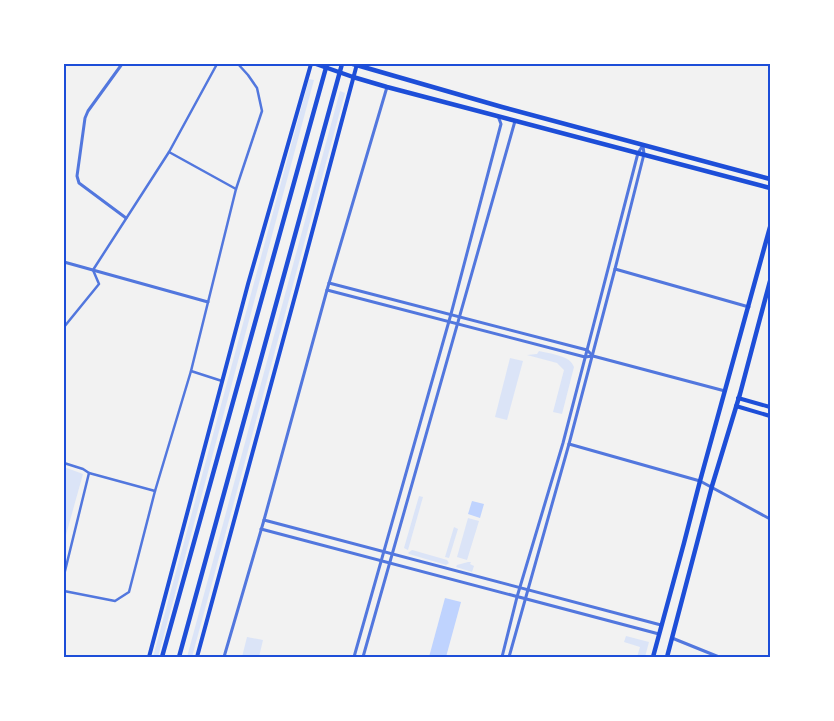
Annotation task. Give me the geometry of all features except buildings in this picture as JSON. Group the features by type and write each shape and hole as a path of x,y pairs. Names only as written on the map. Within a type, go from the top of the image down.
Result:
{"main road":[{"path":"149,657 248,284 311,64"},
{"path":"316,64 387,87 770,188"},
{"path":"180,657 342,64"},
{"path":"197,657 296,294 355,64 502,107 770,179"},
{"path":"162,657 327,66"},
{"path":"653,657 770,227"},
{"path":"667,657 712,486 770,281"},
{"path":"738,398 770,407"},
{"path":"736,406 770,416"}],"street":[{"path":"122,64 84,118 76,176 80,183 126,218"},
{"path":"93,270 169,152 217,64"},
{"path":"64,591 115,601 129,592 155,491 191,371 236,189 262,111 257,88 238,64"},
{"path":"224,657 329,283 387,87"},
{"path":"354,657 451,314 501,124 498,116"},
{"path":"363,657 515,121"},
{"path":"502,657 520,588 563,443 638,153 643,145"},
{"path":"509,657 593,356 644,154 643,145"},
{"path":"169,152 236,189"},
{"path":"64,262 208,302"},
{"path":"64,327 99,284 93,270"},
{"path":"615,270 748,307"},
{"path":"329,283 587,350 593,356"},
{"path":"327,290 585,357 593,356 726,391"},
{"path":"191,371 222,381"},
{"path":"569,444 700,480 770,519"},
{"path":"64,463 90,473 155,491"},
{"path":"64,575 65,565 90,473"},
{"path":"264,520 661,625"},
{"path":"261,529 659,634"},
{"path":"672,638 719,657"}],"shaded area":[{"path":"309,79 314,80 158,657 153,657"},
{"path":"340,91 345,93 192,657 187,657"},
{"path":"539,351 564,357 574,367 562,414 553,412 564,370 557,363 527,355 537,354"},
{"path":"510,358 523,361 507,420 495,417"},
{"path":"64,467 83,474 64,542"},
{"path":"419,496 423,497 408,550 404,548"},
{"path":"468,518 479,521 467,560 457,557"},
{"path":"454,527 458,529 449,558 445,557"},
{"path":"412,550 447,560 449,563 446,565 408,553"},
{"path":"471,562 470,564 474,566 472,572 456,567 457,565"},
{"path":"626,636 649,642 645,657 637,657 640,647 624,642"},
{"path":"247,637 263,640 259,657 242,657"}],"water":[{"path":"472,501 484,504 480,518 468,514"},
{"path":"445,598 461,602 446,657 429,657"}]}
